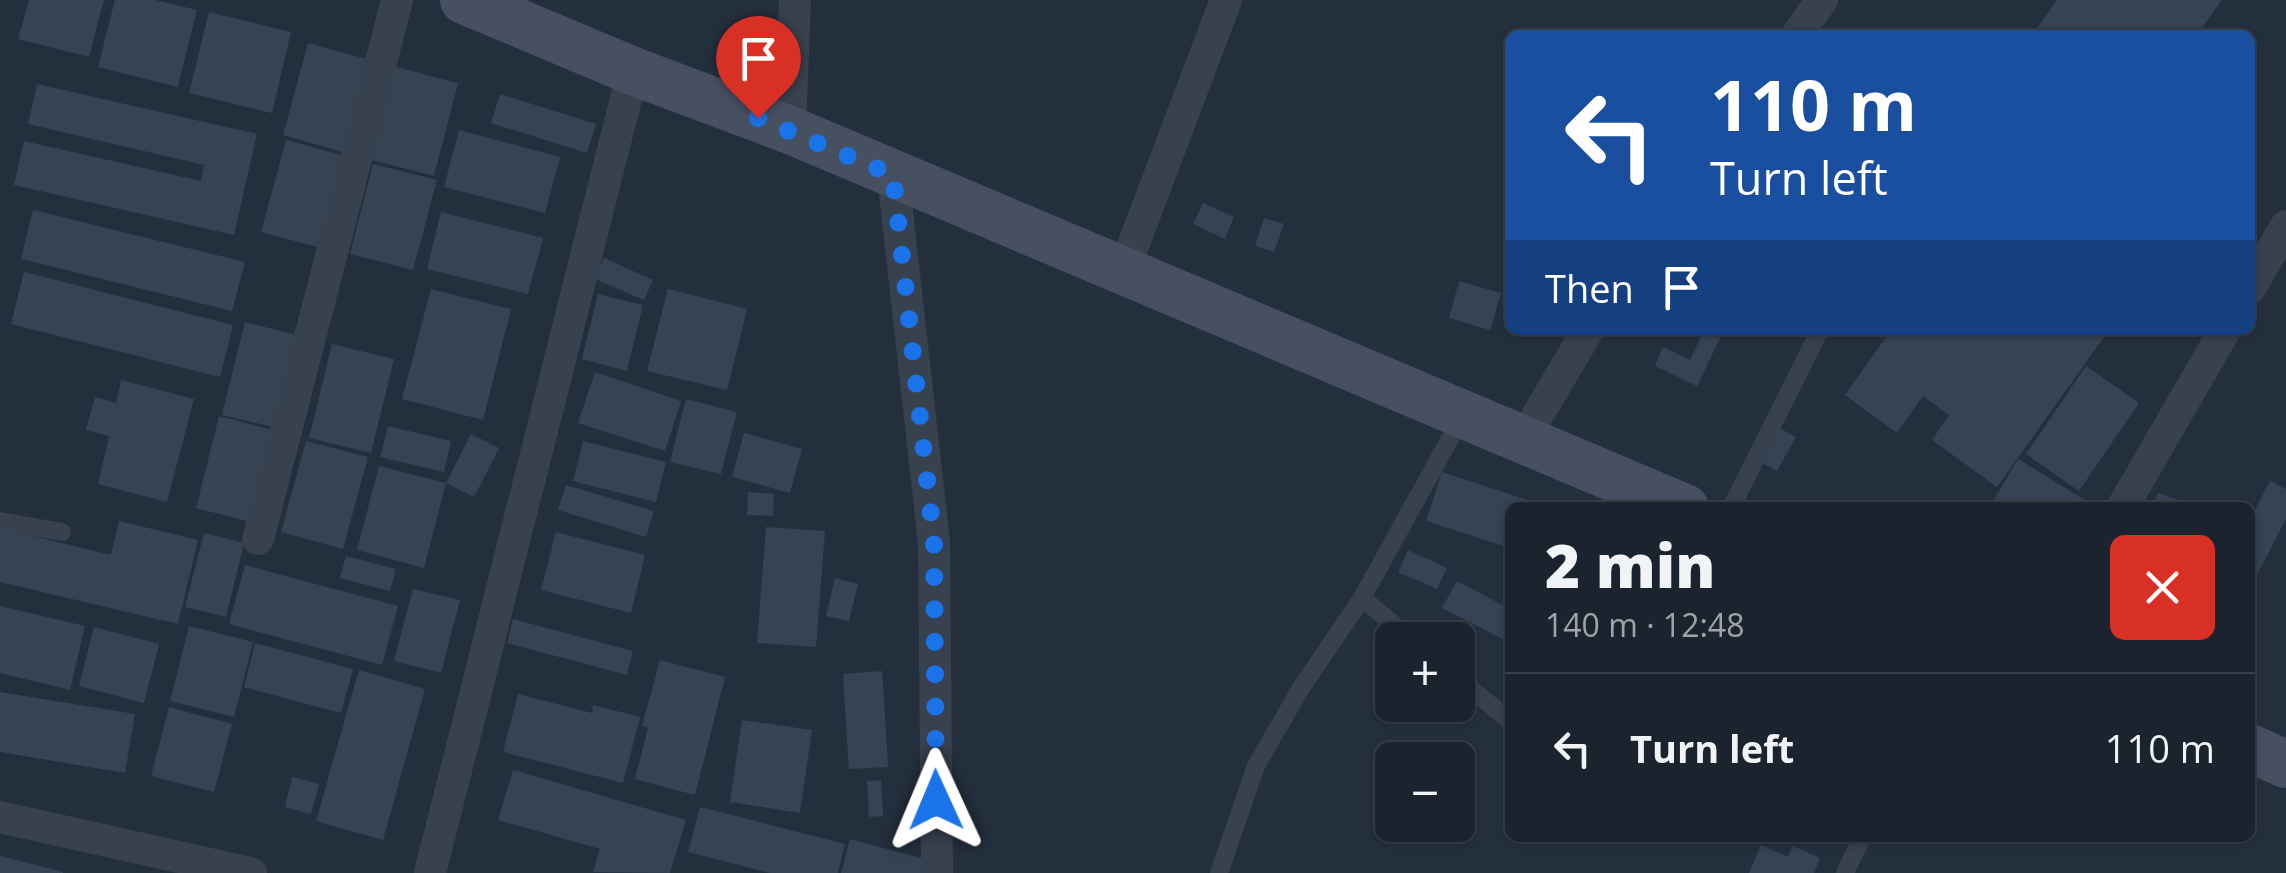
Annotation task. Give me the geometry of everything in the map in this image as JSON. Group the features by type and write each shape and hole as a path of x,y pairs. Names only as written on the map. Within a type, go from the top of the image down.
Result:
{"main road":[{"path":"464,0 633,72 790,130 1671,502"},
{"path":"2255,750 2286,764"}],"street":[{"path":"258,539 397,0"},
{"path":"790,130 795,0"},
{"path":"1123,272 1226,0"},
{"path":"1801,30 1822,0"},
{"path":"430,873 633,72"},
{"path":"893,175 934,542 937,873"},
{"path":"2255,279 2286,226"},
{"path":"1523,440 1585,335"},
{"path":"2125,502 2222,335"},
{"path":"0,816 251,873"}],"lane":[{"path":"1734,502 1818,335"},
{"path":"1220,873 1256,766 1362,598 1463,415"},
{"path":"0,521 62,532"},
{"path":"1362,598 1391,622"},
{"path":"1475,692 1505,717"},
{"path":"1844,873 1860,842"}],"building":[{"path":"29,0 104,0 89,57 18,39"},
{"path":"115,0 155,0 197,10 178,87 98,67"},
{"path":"2057,0 2222,0 2201,30 2036,30"},
{"path":"209,12 291,32 272,113 189,93"},
{"path":"308,43 370,60 346,153 283,135"},
{"path":"396,67 458,83 434,176 372,160"},
{"path":"37,84 257,134 234,235 14,185 24,141 201,181 204,165 28,124"},
{"path":"500,94 596,124 587,153 491,123"},
{"path":"459,130 560,157 545,213 444,187"},
{"path":"286,140 349,157 325,249 261,232"},
{"path":"373,164 437,180 413,270 350,254"},
{"path":"1203,203 1234,217 1225,239 1193,224"},
{"path":"33,210 245,262 232,311 21,259"},
{"path":"441,212 543,238 528,294 427,269"},
{"path":"1264,218 1284,224 1274,252 1255,246"},
{"path":"604,258 653,280 644,300 595,279"},
{"path":"24,272 233,325 220,377 11,324"},
{"path":"1459,281 1501,293 1490,330 1449,318"},
{"path":"431,289 511,309 483,420 402,399"},
{"path":"668,289 747,309 727,390 647,371"},
{"path":"598,294 643,305 627,371 582,359"},
{"path":"245,322 308,338 285,430 222,415"},
{"path":"1702,335 1722,335 1697,386 1655,366 1663,347 1690,360"},
{"path":"1887,335 2105,335 1997,487 1932,440 1949,415 1923,396 1897,433 1845,395"},
{"path":"332,344 394,359 371,453 309,438"},
{"path":"2086,366 2139,403 2079,491 2026,454"},
{"path":"595,372 681,401 665,451 578,423"},
{"path":"121,380 194,399 167,502 98,484 109,436 86,430 95,397 116,403"},
{"path":"686,399 737,412 721,474 670,462"},
{"path":"219,416 281,432 258,524 196,508"},
{"path":"1774,425 1796,437 1777,471 1756,460"},
{"path":"388,426 451,441 444,472 380,457"},
{"path":"744,433 802,449 790,493 732,477"},
{"path":"471,434 499,448 474,497 446,483"},
{"path":"306,441 368,457 343,549 281,532"},
{"path":"583,441 666,462 656,502 573,481"},
{"path":"2018,459 2088,502 1993,502"},
{"path":"379,466 446,483 424,568 357,550"},
{"path":"1442,472 1534,502 1505,502 1505,546 1426,521"},
{"path":"2270,481 2286,489 2286,519 2255,578 2255,510"},
{"path":"566,485 654,511 646,537 558,510"},
{"path":"748,492 774,494 773,516 747,515"},
{"path":"2158,493 2184,502 2155,502"},
{"path":"119,521 198,540 178,624 0,582 0,528 111,555"},
{"path":"766,527 825,531 816,647 757,643"},
{"path":"556,532 645,555 631,613 541,590"},
{"path":"204,533 244,543 226,617 185,607"},
{"path":"1408,550 1447,568 1437,589 1398,572"},
{"path":"346,556 396,569 390,591 340,578"},
{"path":"245,565 398,606 382,665 229,624"},
{"path":"835,578 858,584 849,621 826,616"},
{"path":"1457,581 1505,606 1505,640 1442,608"},
{"path":"413,589 460,600 441,673 394,661"},
{"path":"0,606 85,626 70,690 0,673"},
{"path":"513,619 633,651 627,675 507,643"},
{"path":"189,626 253,642 234,717 170,701"},
{"path":"94,627 159,644 144,703 79,686"},
{"path":"255,643 353,669 341,713 244,687"},
{"path":"660,660 725,677 695,795 635,779 648,728 642,726"},
{"path":"359,670 425,689 383,840 316,821"},
{"path":"882,671 888,767 849,769 843,674"},
{"path":"0,692 135,714 125,773 0,752"},
{"path":"518,694 592,713 593,705 640,717 623,783 503,752"},
{"path":"169,707 232,724 214,792 151,776"},
{"path":"742,720 812,730 800,813 730,802"},
{"path":"513,770 686,820 670,873 593,872 600,849 498,820"},
{"path":"292,777 319,784 311,814 285,807"},
{"path":"881,780 883,816 869,817 867,781"},
{"path":"700,807 845,844 838,873 770,873 688,852"},
{"path":"850,839 928,860 924,873 841,873"},
{"path":"1761,845 1788,857 1793,846 1820,858 1814,873 1749,873"},
{"path":"0,856 63,872 63,873 0,873"}],"route":[{"path":"758,118 893,175 934,542 936,800"}]}
